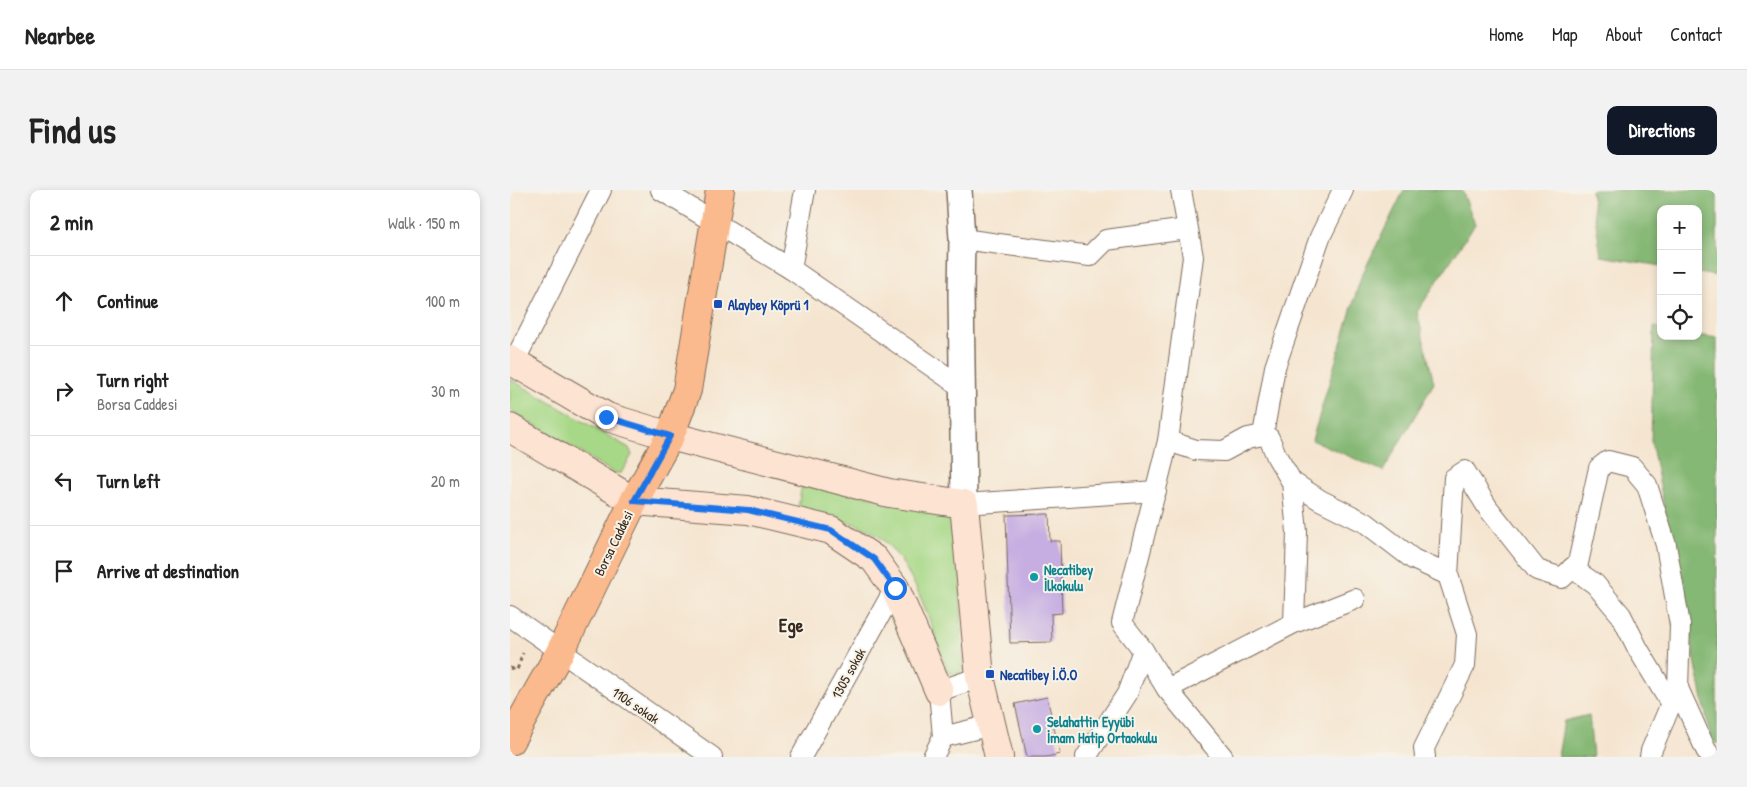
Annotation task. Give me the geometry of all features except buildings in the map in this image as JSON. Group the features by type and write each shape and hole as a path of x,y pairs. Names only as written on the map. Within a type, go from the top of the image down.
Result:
{"main road":[{"name":"Borsa Caddesi","path":"510,741 560,652 634,501 670,436 687,390 720,190"},
{"path":"512,361 606,417 670,436 889,493 964,504 980,677 999,757"},
{"path":"510,428 634,501 748,510 831,530 874,559 895,588 939,691"}],"street":[{"path":"512,361 601,190"},
{"path":"661,190 791,269 963,388"},
{"path":"791,269 805,190"},
{"path":"960,190 964,504 1156,491"},
{"path":"1181,190 1193,257 1168,441 1122,623 1143,650 1167,689 1223,757"},
{"path":"1263,435 1275,367 1320,237 1343,190"},
{"path":"962,239 1090,256 1106,240 1187,229"},
{"path":"1168,441 1196,450 1224,451 1248,438 1263,435 1269,438 1277,457 1292,482 1297,532 1294,623"},
{"path":"1425,757 1424,748 1465,665 1467,634 1448,575 1454,478 1465,471 1488,508 1537,570 1562,578 1578,563 1599,468 1608,461 1632,468 1648,485 1666,544 1680,625 1674,696 1650,757"},
{"path":"1292,482 1320,500 1366,523 1413,559 1448,575"},
{"path":"1572,568 1595,584 1622,615 1638,649 1674,696 1711,757"},
{"name":"1305 sokak","path":"801,757 895,588"},
{"path":"1167,689 1294,623 1355,599"},
{"path":"510,616 560,652"},
{"path":"1088,756 1127,694 1143,650"},
{"name":"1106 sokak","path":"560,652 712,757"},
{"path":"933,757 943,737 939,691 980,677"},
{"path":"943,737 991,725"}],"path":[{"path":"510,668 517,670 523,653"}],"green space":[{"path":"1404,190 1462,190 1475,224 1417,312 1434,383 1383,471 1312,440 1361,277"},
{"path":"1591,190 1717,190 1717,276 1702,274 1702,205 1657,205 1657,265 1601,256"},
{"path":"1654,327 1657,327 1657,340 1702,340 1702,336 1717,338 1717,744 1711,740 1651,441"},
{"path":"510,379 629,448 632,455 621,473 614,473 510,410"},
{"path":"802,484 940,509 953,518 959,531 963,670 960,674 948,673 917,589 906,568 893,550 878,536 860,526 801,512 798,508"},
{"path":"1589,715 1593,757 1558,757 1564,721"}],"place":[{"name":"Alaybey Köprü 1","path":"718,304"},
{"name":"Necatibey İlkokulu","path":"1034,577"},
{"name":"Necatibey İ.Ö.O","path":"990,674"},
{"name":"Selahattin Eyyübi İmam Hatip Ortaokulu","path":"1037,729"}],"district":[{"name":"Ege","path":"791,625"}],"route":[{"path":"606,417 670,436 634,501 748,510 831,530 874,559 895,588"}]}
